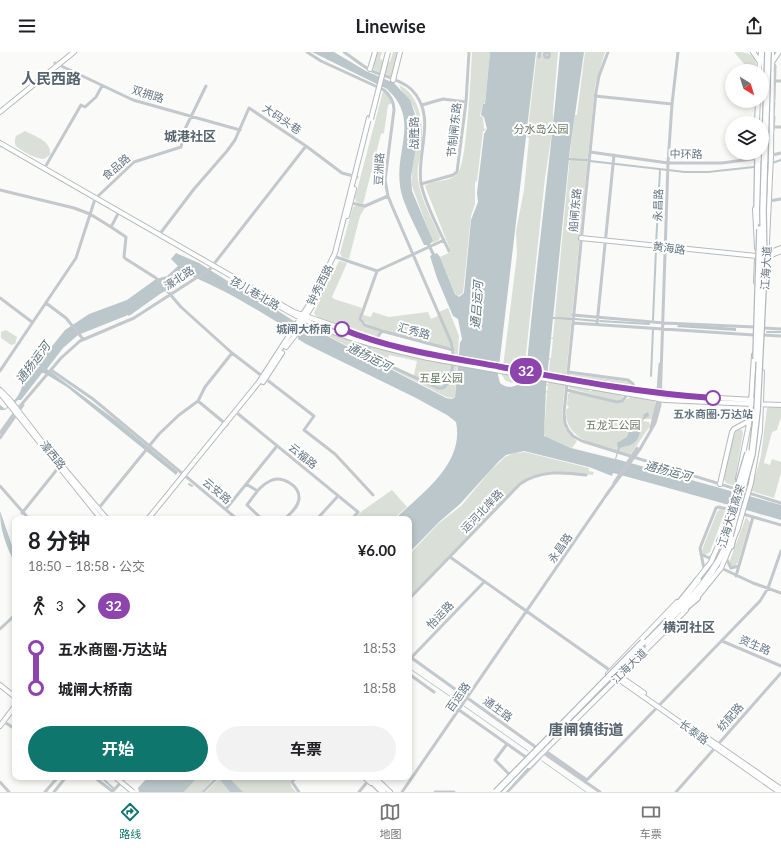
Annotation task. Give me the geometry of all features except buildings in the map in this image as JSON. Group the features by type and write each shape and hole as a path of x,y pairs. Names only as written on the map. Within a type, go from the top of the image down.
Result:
{"highway":[{"path":"763,116 765,52"},
{"path":"732,546 727,535 750,454 758,392 763,291 763,210 768,52"},
{"path":"763,210 767,195 770,68 772,62"},
{"path":"720,541 727,535 750,472 754,411 760,222 758,160"},
{"path":"758,160 757,211 760,222"},
{"name":"江海大道高架","path":"495,792 645,643 708,573 727,535"},
{"name":"江海大道高架","path":"502,792 528,760 703,584 722,555 727,535"},
{"path":"667,617 698,580"},
{"path":"645,643 697,598"},
{"path":"375,781 382,792"},
{"path":"375,781 388,792"}],"main road":[{"path":"0,112 70,52"},
{"path":"0,109 56,64 74,52"},
{"path":"370,69 375,52"},
{"name":"钟秀西路","path":"226,425 264,378 299,325 332,262 356,177 387,52"},
{"path":"393,80 400,52"},
{"path":"753,52 760,63"},
{"path":"760,63 761,52"},
{"name":"江海大道","path":"502,792 697,598 721,568 732,546 751,483 758,449 762,403 762,335 773,118 772,52"},
{"path":"772,62 779,52"},
{"name":"孩儿巷北路","path":"0,143 212,267 310,322 369,343 428,356"},
{"name":"江海大道","path":"727,535 752,402 757,256 755,217 758,160"},
{"name":"钟秀西路","path":"303,317 318,297 336,257 351,203 356,177"},
{"name":"孩儿巷北路","path":"119,213 212,267"},
{"name":"黄海路","path":"581,238 757,256 767,255 781,250"},
{"name":"孩儿巷北路","path":"303,317 428,356"},
{"path":"299,325 310,322"},
{"path":"428,356 659,396"},
{"name":"钟秀西路","path":"151,516 264,378"},
{"path":"591,385 628,394 781,404"},
{"name":"濠西路","path":"0,390 99,516"},
{"name":"濠西路","path":"0,394 9,401"},
{"name":"濠西路","path":"16,410 104,516"},
{"path":"720,484 732,432 737,427 747,424 750,419"},
{"path":"737,427 744,428 747,433"},
{"name":"钟秀西路","path":"153,516 185,475"},
{"name":"江海大道","path":"495,792 510,775 528,760 537,748 698,580 715,554 720,541"},
{"name":"长泰路","path":"611,670 779,792"},
{"path":"0,684 12,694"},
{"path":"0,726 12,707"},
{"path":"2,722 12,710"},
{"name":"长泰路","path":"716,746 781,789"},
{"path":"115,780 129,792"},
{"path":"118,780 132,792"},
{"path":"371,780 382,792"}],"street":[{"name":"豆洲路","path":"307,52 321,61 384,90 392,99 394,110 385,180 388,196 453,350"},
{"name":"战胜路","path":"344,52 370,69 411,89 422,105 425,141 421,165 421,184 449,251"},
{"name":"节制闸东路","path":"421,184 453,175 457,172 466,102 469,52"},
{"path":"539,57 540,52"},
{"name":"船闸东路","path":"608,52 599,76 595,96 566,390 565,423 571,434 577,439 781,503"},
{"name":"永昌路","path":"527,611 655,423 659,396 664,323 668,165 672,104 678,52"},
{"path":"772,62 775,66 773,102"},
{"name":"双拥路","path":"56,64 133,100 191,115 240,130"},
{"path":"775,81 781,81"},
{"path":"44,169 81,105 85,107 96,97 102,86"},
{"name":"食品路","path":"95,199 134,162 181,147 185,130 191,115 206,86"},
{"path":"595,96 672,104"},
{"path":"422,105 443,100 466,102"},
{"name":"大码头巷","path":"159,235 194,189 227,151 240,130 249,108 306,146 342,173 356,177"},
{"path":"771,144 773,118"},
{"path":"773,127 781,127"},
{"name":"濠北路","path":"0,433 16,410 51,370 69,350 83,339 126,322 212,267 306,146"},
{"name":"中环路","path":"590,152 668,165 722,163 744,160"},
{"name":"中环路","path":"771,156 781,152"},
{"path":"597,324 614,155"},
{"path":"0,190 74,208 90,214 126,237 124,257 156,278 189,315 232,353 314,416 304,430 335,454 373,495"},
{"path":"351,203 365,206 388,196"},
{"path":"0,371 76,258 95,199"},
{"path":"769,201 781,199"},
{"path":"111,227 119,213"},
{"path":"336,257 377,271 444,240"},
{"path":"377,271 360,319 365,325 382,331"},
{"path":"0,298 32,322"},
{"path":"46,303 72,324 83,339"},
{"path":"574,315 664,323 755,327"},
{"path":"573,323 754,335"},
{"path":"763,328 781,329"},
{"name":"汇秀路","path":"375,340 382,331 453,350"},
{"path":"762,335 781,336"},
{"path":"369,343 369,352 372,356 439,388 448,383 453,350"},
{"path":"98,509 149,446 178,415 198,401 205,387 232,353"},
{"name":"云安路","path":"51,370 93,399 234,516"},
{"path":"568,372 628,380 633,384 636,391"},
{"path":"566,390 617,402 622,401 628,394"},
{"path":"198,401 226,425"},
{"name":"濠北路","path":"0,438 16,410"},
{"name":"云福路","path":"237,413 358,512 355,516"},
{"path":"226,509 277,446"},
{"path":"22,512 59,467"},
{"name":"运河北岸路","path":"412,596 513,490 526,480 548,474 586,475"},
{"path":"259,516 247,505 256,490 262,488 266,483 278,478 288,481 298,491 299,498 294,509 288,516"},
{"path":"246,484 256,490"},
{"path":"0,486 26,516"},
{"path":"320,516 338,496"},
{"path":"702,573 704,564 700,553 700,548 716,508 719,507 781,525"},
{"path":"736,576 753,517"},
{"path":"586,781 658,704 760,601 768,588 781,551"},
{"path":"700,553 709,558 715,554"},
{"name":"长泰路","path":"450,557 611,670"},
{"path":"726,558 731,568 738,566"},
{"path":"721,568 736,576 781,593"},
{"name":"怡运路","path":"412,656 484,582"},
{"name":"百运路","path":"412,779 527,611"},
{"path":"0,629 12,618"},
{"name":"资生路","path":"722,641 781,666"},
{"name":"通生路","path":"412,659 537,748"},
{"name":"纺配路","path":"676,792 781,673"},
{"path":"412,676 434,692"},
{"path":"459,710 528,760"},
{"path":"2,722 12,727"},
{"path":"507,744 495,760 510,775"},
{"path":"508,792 540,758 543,751 603,792"},
{"path":"45,792 55,780"},
{"path":"54,792 64,780"},
{"path":"98,780 112,792 123,780"},
{"path":"203,792 215,780"},
{"path":"294,780 292,782 293,785 299,792"},
{"path":"359,792 368,780"},
{"name":"百运路","path":"403,792 411,780"},
{"path":"586,781 600,792"},
{"path":"0,782 9,792"},
{"path":"435,792 454,792"}],"green space":[{"path":"376,52 382,52 380,59 390,62 393,52 398,52 391,77 373,69"},
{"path":"472,52 490,52 485,103 483,104 480,116 483,117 484,129 486,128 485,131 483,131 477,181 475,182 475,204 471,216 463,293 458,296 455,293 440,257 451,252 425,186 433,182 446,180 455,176 461,166 468,116"},
{"name":"分水岛公园","path":"537,52 558,52 553,126 545,178 525,363 528,366 526,377 512,383 505,380 502,375 517,255 516,231 524,190 529,138 527,137"},
{"path":"585,52 605,52 595,86 562,414 566,430 577,441 572,448 545,437 547,393 544,391 547,391 548,386 545,385 548,384 550,360 547,358 551,358 553,339 549,338 553,337 571,144 575,115 577,115"},
{"path":"734,52 751,55 754,58 756,64 744,64"},
{"path":"399,85 412,95 421,118 422,144 418,166 418,180 424,202 440,237 439,240 433,243 412,186 412,169 418,135 416,112"},
{"path":"383,91 389,96 392,103 388,105 384,133 381,134 363,204 356,202 355,198"},
{"path":"25,131 46,143 50,150 50,155 44,159 38,158 26,153 16,146 16,136"},
{"path":"366,206 360,216 349,259 342,257 340,253 353,207"},
{"path":"339,261 347,263 332,297 362,308 359,319 361,323 378,331 379,333 375,337 317,317 314,313"},
{"name":"五星公园","path":"448,308 459,336 455,396 453,398 446,397 309,326 378,349 453,365 455,352 453,344 450,348 402,336 376,327 362,319 363,315 371,317 373,312 389,317 428,312 431,319 440,315 439,312","holes":["389,355 417,361 414,375 387,363"]},
{"path":"6,330 17,337 15,344 11,345 1,338 1,332"},
{"path":"571,374 624,381 629,382 631,385 629,387 591,379 590,384 622,390 590,386 589,391 592,391 593,389 623,396 622,399 618,401 569,388 569,375"},
{"name":"五龙汇公园","path":"570,392 618,403 631,397 654,401 656,404 652,419 639,419 640,421 649,422 650,426 630,455 588,442 579,437 572,430 567,421 566,410 569,407 567,405 568,394"},
{"path":"767,408 781,408 781,417 777,430 772,432 763,466 764,463 770,465 772,459 781,462 781,473 774,498 726,483 723,477 734,434 739,429 742,430 743,433 736,473 755,477 761,456"},
{"path":"525,452 589,468 589,471 594,472 593,475 553,472 522,482 412,595 412,552 438,524 461,506 492,469 505,457 514,453"},
{"path":"392,490 407,507 396,516 357,516"},
{"path":"720,509 725,511 710,552 705,555 702,552 703,547 717,512"},
{"path":"746,517 750,522 738,562 734,567 729,563"},
{"path":"195,780 212,780 201,792 184,792"},
{"path":"218,780 292,780 291,785 296,792 206,792"}],"water":[{"name":"通吕运河","path":"312,52 334,52 366,71 394,83 410,100 416,117 417,141 411,177 412,191 433,241 430,244 435,254 437,253 440,257 455,294 459,297 464,293 471,220 478,202 477,193 484,134 487,129 484,117 481,115 483,104 485,104 490,52 536,52 498,375 500,383 507,387 511,387 526,379 529,367 527,362 560,52 584,52 570,149 546,388 544,436 571,448 615,459 618,448 617,443 627,437 630,430 639,424 644,417 643,415 648,412 649,416 645,418 641,424 638,439 632,444 620,448 616,459 781,505 781,520 613,473 612,476 589,467 524,451 506,455 499,461 460,504 439,522 412,550 412,516 398,516 439,477 448,465 454,451 457,437 456,422 447,415 416,398 306,344 298,339 298,335 259,311 219,289 191,276 160,294 129,316 128,315 78,335 63,348 47,369 118,422 178,472 176,475 67,387 44,373 42,373 21,400 18,400 5,410 0,410 0,405 5,409 17,398 25,377 30,369 36,361 41,360 65,330 89,314 127,300 156,279 167,276 178,266 171,259 176,253 199,263 303,327 306,325 446,398 452,399 455,397 460,343 462,339 458,319 453,316 437,278 430,256 432,255 427,245 424,245 403,199 399,172 404,135 404,123 402,112 397,100 387,89"},
{"path":"679,324 736,328 736,331 677,327"},
{"path":"0,511 12,545 12,556 4,538"},
{"path":"145,780 195,780 184,792 139,792 138,788"},
{"path":"220,780 231,780 243,792 230,792"}],"waterway":[{"path":"569,159 583,160"},
{"path":"772,163 781,160"},
{"path":"590,161 685,172 708,172 754,167"},
{"path":"656,245 660,170"},
{"path":"653,320 656,249"},
{"path":"558,318 572,319"},
{"path":"575,319 597,321"},
{"path":"600,321 649,324"},
{"path":"651,376 653,329"},
{"path":"767,332 781,332"},
{"path":"412,670 461,704"},
{"path":"464,706 528,751"},
{"path":"542,761 586,792"},
{"path":"104,780 113,788"}],"bus line":[{"name":"32","path":"342,329 400,348 428,354 636,391 666,395 713,398"}],"place":[{"name":"城闸大桥南","path":"342,329"},
{"name":"五水商圈·万达站","path":"713,398"}],"district":[{"name":"人民西路","path":"51,79"},
{"name":"城港社区","path":"190,136"},
{"name":"横河社区","path":"689,627"},
{"name":"唐闸镇街道","path":"586,730"}],"water label":[{"name":"通扬运河","path":"369,357"},
{"name":"通扬运河","path":"33,363"},
{"name":"通扬运河","path":"668,471"}]}
